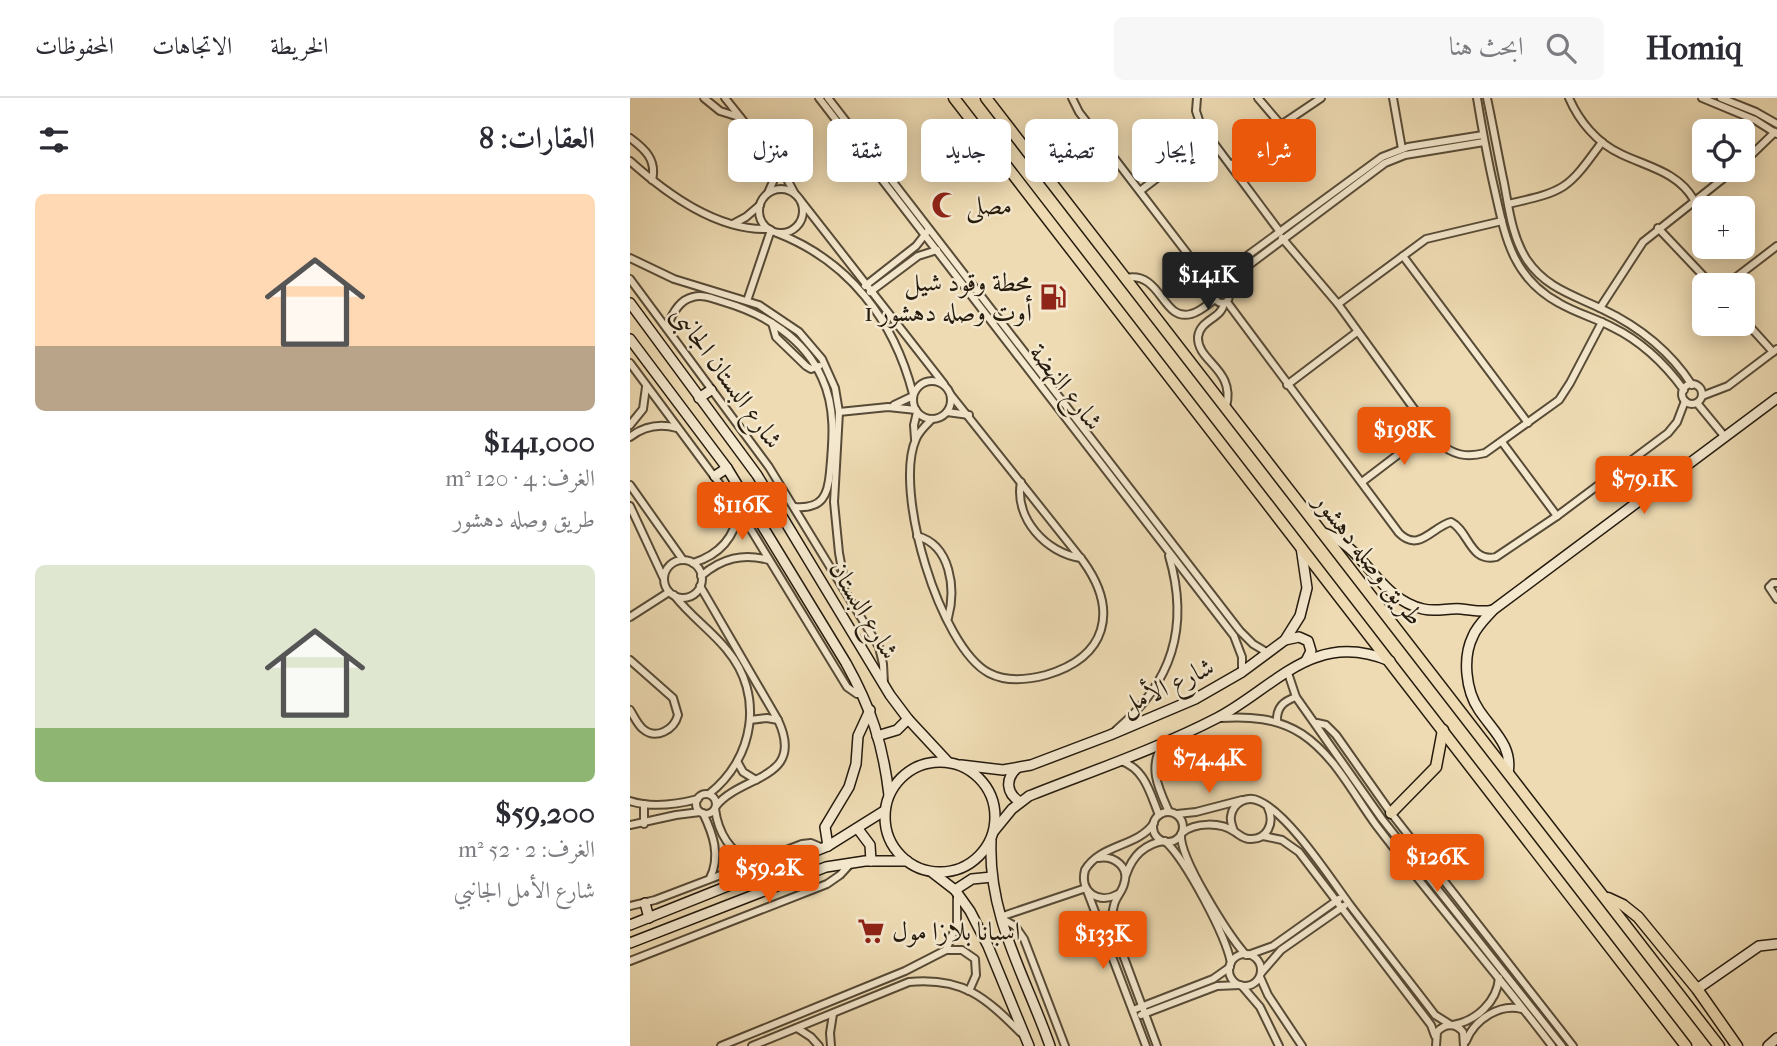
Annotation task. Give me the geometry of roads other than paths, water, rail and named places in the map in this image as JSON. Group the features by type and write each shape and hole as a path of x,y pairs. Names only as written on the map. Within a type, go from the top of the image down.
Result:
{"main road":[{"name":"طريق وصله دهشور","path":"954,98 1686,1046"},
{"name":"طريق وصله دهشور","path":"986,98 1719,1046"},
{"path":"1391,813 1436,767 1443,730"},
{"path":"1603,896 1630,910 1697,989 1737,1046"}],"street":[{"path":"704,98 719,111 739,117"},
{"path":"724,98 739,117"},
{"name":"شارع النهضة","path":"819,98 839,119"},
{"name":"شارع النهضة","path":"828,98 841,119"},
{"path":"1072,98 1079,113 1210,284 1219,303 1226,302"},
{"path":"1197,98 1199,119"},
{"path":"1258,98 1276,119"},
{"path":"1290,119 1321,98"},
{"path":"1394,98 1402,149"},
{"path":"1477,98 1483,138 1511,252 1531,281 1559,303 1623,333 1667,368 1684,390"},
{"path":"1487,98 1508,204 1520,246 1538,273 1563,293 1628,323 1655,343 1674,360 1692,385 1699,388 1702,396"},
{"path":"1569,98 1581,119 1602,142 1619,153 1674,177 1692,196"},
{"path":"1702,98 1755,120 1776,133 1755,152"},
{"path":"1721,98 1777,124"},
{"path":"630,138 652,159 652,180"},
{"path":"1210,284 1385,163 1405,155 1483,138"},
{"path":"1226,407 1226,383 1199,343 1200,330 1205,323 1222,312 1237,274 1281,235 1373,163 1402,149 1483,138"},
{"path":"1508,204 1551,194 1564,187 1576,177 1602,142"},
{"path":"1218,149 1281,235 1338,304 1429,431 1448,450 1460,455 1485,453 1551,407 1565,392 1602,322"},
{"path":"630,161 652,180 693,207 751,229 789,232 799,224 803,213 801,201"},
{"path":"733,224 761,204 773,182"},
{"path":"761,204 760,218 772,231 818,253 863,292 884,321 898,349 916,411 910,486 917,536 947,620 965,653 981,668 995,676 1010,679 1041,676 1081,658 1092,647 1100,632 1103,617 1101,593 1081,558 795,194 790,182"},
{"name":"شارع النهضة","path":"889,182 1144,512 1167,551 1234,636 1242,657 1241,672"},
{"path":"1140,191 1152,182"},
{"path":"1701,196 1719,182"},
{"path":"766,196 780,189 795,194"},
{"path":"1600,308 1634,252 1658,228 1692,203"},
{"path":"1338,304 1431,237 1502,221"},
{"path":"1658,228 1701,273"},
{"path":"745,309 772,231"},
{"path":"870,287 916,246 927,232"},
{"name":"شارع النهضة","path":"927,232 937,250 1044,391 1240,631 1253,644 1268,653"},
{"path":"1742,273 1777,246"},
{"path":"863,292 918,256 937,250"},
{"path":"1403,256 1528,423"},
{"path":"630,258 674,279 747,300 769,310 790,324 813,346 825,364 835,388 839,412 834,502 839,553 847,594"},
{"path":"1126,278 1138,277 1150,282 1175,312 1186,315 1197,311 1223,289 1229,293"},
{"name":"شارع البستان الجانبى","path":"630,279 769,467 795,507 878,648 883,664 884,685"},
{"path":"667,328 676,310 685,300 706,297 745,309 772,323 797,342 817,368 828,394 833,417 829,487 825,496 816,504 795,507"},
{"path":"1226,302 1403,538 1420,540 1451,522 1476,554 1483,558 1496,557 1558,516 1668,433 1677,422 1685,401"},
{"name":"شارع البستان","path":"630,303 768,492 884,685 908,719 948,762"},
{"path":"1197,311 1205,323"},
{"path":"1692,385 1684,390 1682,396 1691,404 1697,403 1702,396 1728,386 1775,351 1755,331"},
{"path":"1287,385 1357,332"},
{"name":"شارع البستان","path":"630,339 727,468 750,503 863,694 877,736 889,795"},
{"path":"630,363 739,510 846,687 857,694 863,694"},
{"path":"817,368 825,364"},
{"path":"888,407 913,395 919,385 929,380 944,384"},
{"path":"630,425 643,409 646,385"},
{"path":"699,398 711,390"},
{"path":"839,412 888,407 916,411 932,419 947,412 951,395"},
{"path":"1508,773 1507,750 1478,709 1467,677 1469,646 1473,635 1493,610 1777,398"},
{"path":"1697,403 1725,437"},
{"path":"947,412 969,415"},
{"path":"915,439 932,419"},
{"path":"630,438 650,426 677,428"},
{"path":"1362,482 1429,431"},
{"path":"1502,442 1558,516"},
{"path":"715,476 727,468"},
{"path":"1021,482 1020,503 1038,534 1058,551 1081,558"},
{"path":"630,485 683,560"},
{"path":"750,503 768,492"},
{"path":"630,506 672,593 692,617 727,650 738,666 748,692 750,720 747,740 738,763 725,780 709,794 701,795 698,799 667,804 630,801"},
{"path":"664,579 668,567 674,562 683,560 693,563 710,556 725,544 735,528 739,510"},
{"path":"1321,532 1339,539 1384,587 1408,604 1430,611 1493,610"},
{"path":"917,536 934,545 946,564 951,587 947,620"},
{"name":"شارع الأمل","path":"961,765 989,770 1017,768 1110,736 1195,699 1241,672 1285,640 1294,629 1305,602 1307,573 1301,546"},
{"path":"1110,736 1148,697 1172,653 1178,604 1167,551"},
{"path":"701,576 728,559 749,556 769,560"},
{"path":"630,825 676,815 710,813 734,789 771,773 784,752 784,735 778,720 700,586 701,576 693,563"},
{"path":"1777,583 1769,587 1777,599"},
{"path":"630,618 672,593 689,596 700,586"},
{"path":"1285,640 1299,637 1308,641 1311,651 1306,661"},
{"name":"شارع الأمل","path":"992,835 1020,802 1029,796 1163,743 1218,718 1306,661 1325,654 1346,652 1369,654 1391,662"},
{"path":"630,660 673,698 678,715 673,727 655,734 643,729 630,710"},
{"path":"1288,673 1296,696 1404,853"},
{"path":"1277,722 1276,715 1282,704 1296,696"},
{"path":"825,847 825,827 849,787 856,764 859,732 870,710"},
{"path":"1218,718 1247,717 1277,722 1302,734 1324,753 1562,1046"},
{"path":"877,736 892,733 908,719"},
{"path":"750,720 778,720"},
{"path":"1315,722 1326,725 1336,735 1391,813 1573,1046"},
{"path":"1163,743 1156,757 1154,772 1173,813 1183,822 1183,852 1226,929 1247,955 1258,961 1268,995 1302,1046"},
{"path":"1119,761 1132,766 1142,776 1159,815"},
{"path":"1027,1042 988,946 964,900 938,876 907,861 890,840 884,811 898,780 912,768 930,762 961,765 982,780 990,792 995,804 992,877 999,917 1050,1046"},
{"path":"738,763 743,772 756,780"},
{"path":"1017,768 1008,784 1011,795 1020,802"},
{"path":"709,794 714,798 728,844 742,857 753,861"},
{"path":"698,799 697,807 712,836 716,853 715,866 709,879"},
{"path":"1146,1046 1086,888 1083,876 1085,870 1088,864 1107,850 1144,834 1159,815 1196,813 1256,799 1296,834 1436,1015 1464,1032 1465,1045"},
{"path":"1234,831 1231,813 1238,803 1244,800"},
{"path":"643,824 644,804"},
{"path":"1157,1046 1113,928 1112,912 1129,867 1142,850 1152,844 1174,841 1189,828 1219,826 1251,839 1263,835 1268,831 1272,819 1267,806"},
{"path":"630,925 825,847 884,811"},
{"path":"1154,823 1156,836 1178,856 1217,923 1227,945 1233,980 1241,985 1260,1007 1279,1046"},
{"path":"858,829 870,845 871,861"},
{"path":"918,867 939,872 960,868 978,857 992,835"},
{"path":"1263,835 1282,840 1299,852 1429,1022 1434,1042"},
{"path":"630,906 645,903 802,844 825,847"},
{"path":"1098,858 1117,861 1125,877"},
{"path":"630,943 826,867 852,862 907,861"},
{"path":"630,961 827,884 852,862"},
{"path":"955,890 972,879 992,877"},
{"path":"1086,888 1089,893 1100,898 1112,897 1121,890"},
{"path":"999,917 1086,888"},
{"path":"946,950 956,931 958,918 955,890"},
{"path":"1136,1017 1144,1010 1213,979 1237,957 1273,946 1343,896"},
{"path":"645,903 649,918"},
{"path":"1133,1010 1144,1010 1217,986 1255,983 1281,950 1349,903"},
{"path":"999,917 1015,926 1024,939 1065,1046"},
{"path":"1465,929 1552,1046"},
{"path":"1697,989 1759,946 1777,944"},
{"path":"721,1046 905,971 946,950 962,950 975,959 976,975 969,991"},
{"path":"1434,1042 1440,1029 1469,1020 1486,1006 1495,996 1499,978"},
{"path":"752,1046 909,982 939,982 969,991 993,1004 1027,1042"},
{"path":"1465,1045 1474,1027 1497,1009 1525,1009"},
{"path":"831,1046 833,1014"},
{"path":"797,1028 819,1046"},
{"path":"1768,1046 1777,1038"}],"place":[{"name":"مصلى","path":"945,205"},
{"name":"محطة وقود شيل أوت وصله دهشور 1","path":"1053,297"},
{"name":"اسبانا بلازا مول","path":"871,931"}]}
